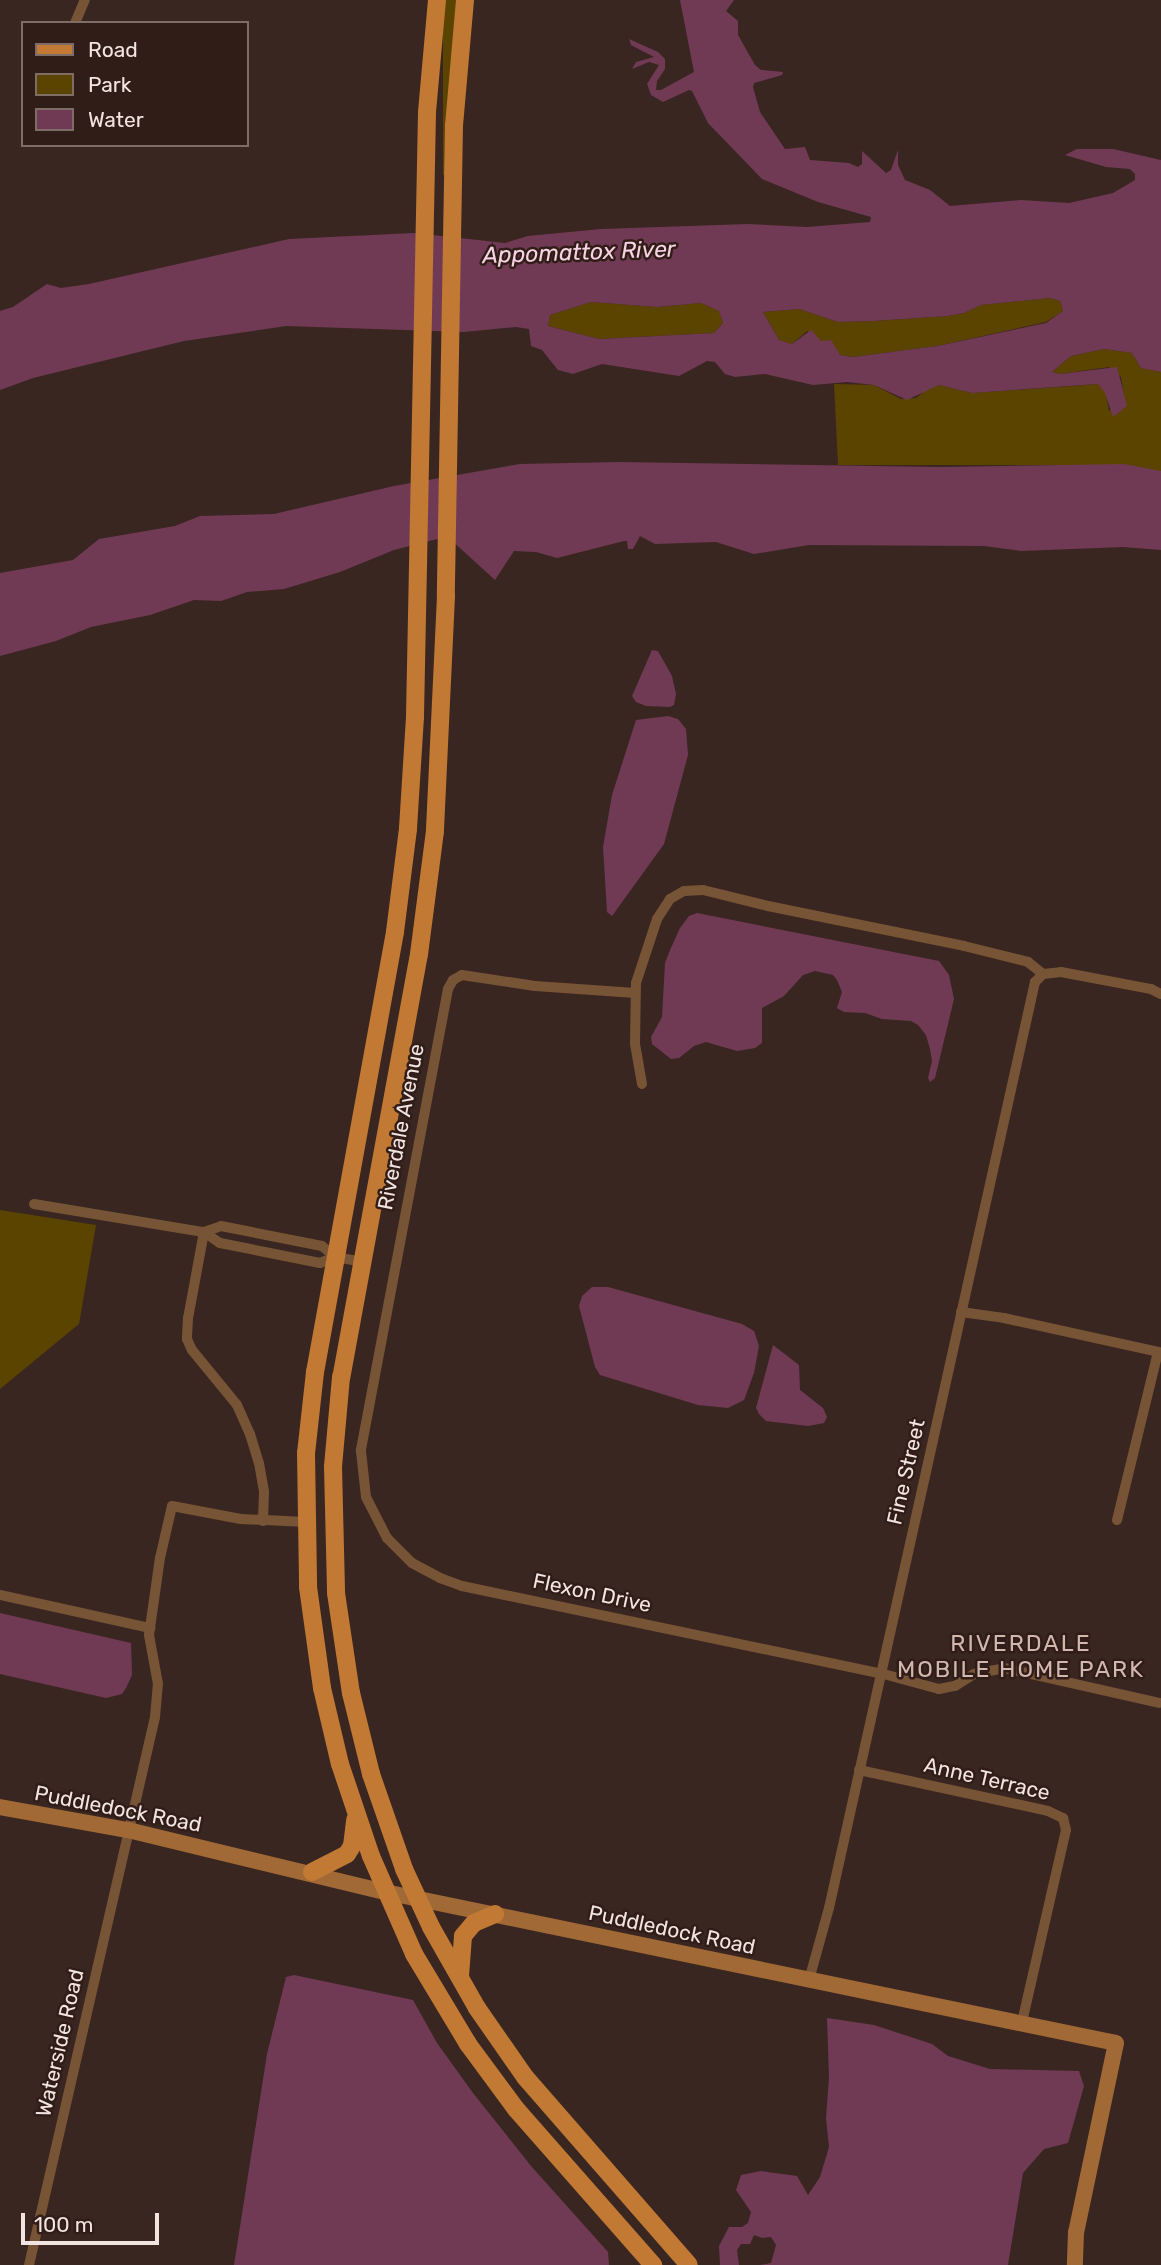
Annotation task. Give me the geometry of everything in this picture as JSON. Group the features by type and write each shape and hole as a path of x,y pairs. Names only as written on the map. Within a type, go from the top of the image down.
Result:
{"main road":[{"path":"437,0 430,62 426,174 414,757 402,884 309,1411 306,1522 308,1587 322,1688 355,1813 385,1892 435,1992 489,2073 560,2161 653,2265"},
{"path":"464,0 457,72 453,167 446,596 440,769 431,870 419,954 362,1262 337,1415 332,1501 336,1593 359,1729 387,1822 417,1898 460,1979 494,2035 544,2102 689,2265"},
{"path":"312,1872 347,1854 355,1835 355,1813"},
{"path":"460,1979 459,1958 463,1936 474,1923 495,1914"}],"street":[{"path":"76,21 85,0"},
{"path":"642,1084 635,1044 635,993 640,965 663,908 675,895 693,889 964,946 1028,962 1043,974 1068,973 1158,990"},
{"name":"Fine Street","path":"809,1980 829,1908 1026,1015 1035,982 1043,974"},
{"name":"Riverdale Avenue","path":"360,1464 374,1373 448,989 453,980 462,975 535,986 635,993"},
{"path":"34,1204 204,1231 221,1226 322,1246 335,1257 362,1262"},
{"path":"204,1231 220,1243 320,1263 335,1257"},
{"path":"204,1231 188,1318 187,1339 192,1350 237,1405 250,1434 264,1492 263,1521 306,1522"},
{"path":"961,1311 1158,1352 1117,1520"},
{"name":"Flexon Drive","path":"360,1464 366,1497 382,1531 412,1563 440,1578 548,1604 880,1673 939,1689 955,1686 988,1669 1018,1669 1159,1703"},
{"name":"Waterside Road","path":"29,2265 155,1717 158,1684 150,1628 160,1559 172,1506 263,1521"},
{"path":"0,1595 150,1628"},
{"name":"Anne Terrace","path":"859,1770 1048,1811 1063,1818 1066,1829 1021,2026"},
{"name":"Puddledock Road","path":"0,1807 128,1830 312,1872 385,1892 1021,2026 1116,2043 1076,2232 1075,2265"}],"green space":[{"path":"443,0 460,0 460,175 443,175"},
{"path":"1050,298 1060,301 1063,311 1046,322 937,346 853,357 840,355 807,331 792,344 779,340 763,312 799,309 838,322 873,321 948,316 964,313 981,305"},
{"path":"591,302 657,307 701,303 719,311 723,323 714,333 599,339 548,326 550,315"},
{"path":"1104,349 1132,353 1141,368 1161,372 1161,471 1064,465 838,465 834,384 874,385 901,399 916,398 927,389 939,385 972,393 1099,384 1106,393 1109,411 1124,396 1121,377 1109,367 1060,374 1052,372 1071,356"},
{"path":"0,1210 96,1225 79,1324 0,1389"}],"water":[{"name":"Appomattox River","path":"680,0 734,0 726,11 738,21 738,35 755,65 761,70 783,72 782,75 754,83 753,87 760,112 785,149 805,147 810,160 849,163 858,167 862,164 862,151 886,173 891,170 898,150 898,165 905,180 930,190 950,206 1021,200 1069,203 1113,193 1135,180 1135,174 1130,169 1106,167 1065,155 1077,149 1113,149 1161,160 1161,372 1141,368 1132,353 1104,349 1071,356 1052,372 1060,374 1117,367 1127,406 1113,417 1105,393 1098,384 972,393 939,385 907,400 874,385 847,382 813,385 765,374 735,377 725,374 715,362 707,361 679,376 602,364 573,374 558,370 542,350 531,346 529,329 516,327 464,332 286,326 184,341 33,378 0,390 0,311 13,307 47,284 61,288 89,284 289,239 414,233 505,243 528,236 601,229 748,224 807,227 870,222 871,217 818,202 762,179 708,123 692,91 663,102 651,95 647,84 659,65 649,62 632,69 636,62 654,57 631,45 629,39 658,52 665,59 665,69 657,81 656,90 661,90 694,72","holes":["1050,298 1060,301 1063,311 1046,323 937,346 853,357 840,355 831,340 821,341 811,330 792,344 779,340 763,312 799,309 838,322 873,321 948,316 964,313 981,305","591,302 657,307 701,303 719,311 723,323 714,333 599,339 548,326 550,315"]},
{"path":"620,462 940,467 1124,464 1161,471 1161,550 1123,547 1021,551 984,546 809,545 754,554 716,542 655,544 640,536 633,549 628,549 627,541 624,541 557,558 536,552 514,551 495,580 450,539 441,538 394,550 340,572 284,589 247,592 221,601 194,600 150,615 91,627 56,641 0,656 0,573 73,560 99,539 175,526 200,516 274,514 394,486 520,464"},
{"path":"652,650 658,651 672,676 676,694 674,705 670,707 646,706 636,702 632,696"},
{"path":"668,716 678,719 686,729 688,755 664,844 612,916 607,912 603,847 612,795 636,720"},
{"path":"697,913 939,961 949,975 954,999 935,1078 930,1082 928,1078 932,1061 930,1049 926,1035 918,1025 911,1021 844,1012 837,1008 842,992 837,980 833,975 815,971 803,975 784,996 762,1008 762,1043 755,1048 737,1051 706,1042 694,1046 679,1058 671,1059 652,1044 651,1037 662,1017 665,963 680,928 689,916"},
{"path":"592,1287 608,1287 742,1324 754,1331 759,1346 754,1373 744,1400 728,1408 698,1405 600,1375 595,1367 579,1306 582,1296"},
{"path":"773,1345 799,1365 800,1390 823,1408 827,1417 824,1423 808,1426 766,1421 759,1414 756,1408"},
{"path":"0,1613 131,1643 132,1675 126,1688 122,1694 106,1698 0,1674"},
{"path":"294,1975 413,2000 437,2043 473,2093 531,2166 608,2252 609,2265 234,2265 267,2054 286,1977"},
{"path":"827,2018 874,2025 932,2044 948,2056 990,2069 1079,2071 1084,2086 1068,2143 1044,2149 1023,2173 1008,2265 760,2265 771,2263 776,2245 771,2237 754,2235 750,2244 741,2244 737,2250 739,2265 720,2265 719,2246 729,2227 742,2227 748,2223 751,2212 736,2190 741,2175 761,2171 797,2176 808,2195 820,2177 829,2147 826,2118 829,2077"}],"district":[{"name":"RIVERDALE MOBILE HOME PARK","path":"1021,1656"}]}
